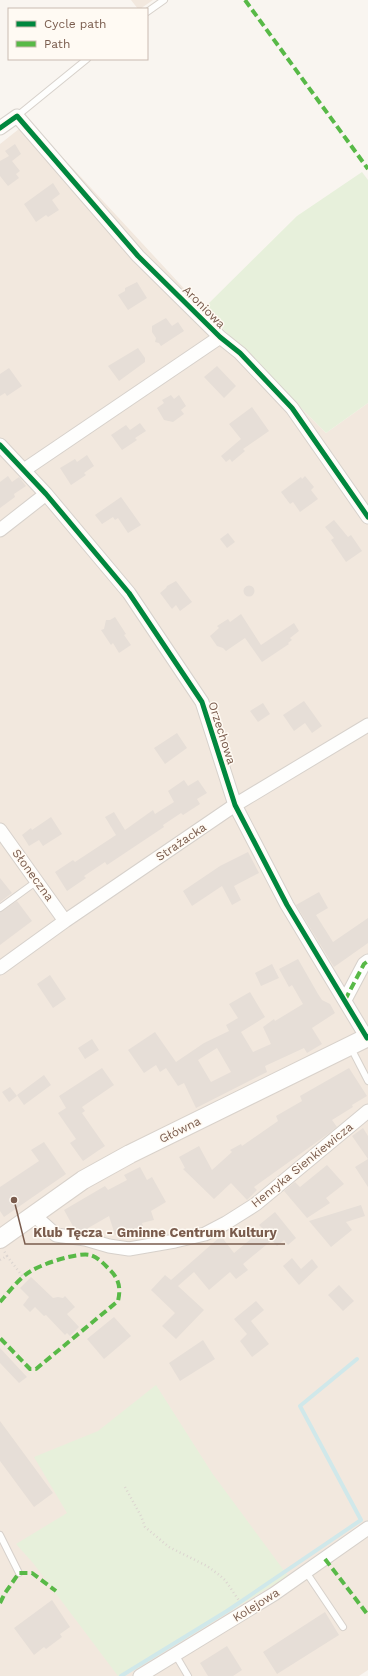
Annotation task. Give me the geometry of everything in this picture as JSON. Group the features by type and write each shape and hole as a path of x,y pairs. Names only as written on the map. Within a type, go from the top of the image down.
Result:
{"street":[{"path":"0,128 17,116"},
{"name":"Aroniowa","path":"17,116 138,256 220,337 240,353 292,408 368,517"},
{"path":"24,470 220,337"},
{"name":"Orzechowa","path":"0,445 46,494 130,594 202,702 235,805 287,905 367,1037"},
{"path":"0,530 46,494"},
{"name":"Strażacka","path":"0,968 65,921 235,805 368,726"},
{"name":"Słoneczna","path":"0,830 65,921"},
{"path":"345,1000 364,964 368,960"},
{"name":"Główna","path":"0,1239 83,1180 130,1154 367,1037"},
{"name":"Henryka Sienkiewicza","path":"34,1214 56,1235 85,1239 108,1246 129,1249 204,1234 226,1223 256,1204 368,1111"},
{"name":"Kolejowa","path":"140,1676 274,1594 368,1528"}],"lane":[{"path":"148,11 164,0"},
{"path":"17,116 86,60"},
{"path":"0,908 37,881"},
{"path":"350,1046 368,1080"},
{"path":"0,1535 19,1573"},
{"path":"306,1572 343,1627"},
{"path":"175,1654 188,1676"}],"path":[{"path":"7,1256 23,1277"},
{"path":"125,1488 141,1516 145,1527 169,1547 207,1566 218,1574 225,1580 237,1597"}],"shaded area":[{"path":"131,0 153,0 141,8 137,8"},
{"path":"29,121 203,309 326,433 368,403 368,1670 359,1676 0,1676 0,144"}],"green space":[{"path":"362,172 368,180 368,403 326,433 203,309 297,216"},
{"path":"156,1385 212,1473 288,1576 124,1676 118,1676 33,1563 16,1544 67,1513 34,1457 98,1431"}],"building":[{"path":"15,144 21,154 12,161 20,171 16,174 19,178 8,186 0,176 0,161 9,156 5,151"},
{"path":"53,183 60,194 52,200 59,210 48,217 46,215 36,222 24,204"},
{"path":"137,282 147,298 128,310 118,295 125,291 125,288"},
{"path":"166,318 172,326 178,322 184,331 161,346 159,343 155,342 156,338 152,332 152,326"},
{"path":"138,348 145,358 145,362 119,381 108,366"},
{"path":"217,366 236,386 224,398 204,377"},
{"path":"9,368 22,386 7,396 5,393 0,396 0,374"},
{"path":"171,395 174,399 179,395 186,406 181,410 184,414 173,422 164,420 157,408 164,403 162,400"},
{"path":"252,407 269,431 243,449 245,451 232,462 230,459 226,462 221,456 241,439 229,424"},
{"path":"140,423 146,431 135,438 137,440 122,450 111,435 126,425 130,430"},
{"path":"87,455 94,466 84,473 86,475 71,485 60,468 75,459 77,462"},
{"path":"8,476 12,482 19,477 26,486 14,494 15,497 0,508 0,482"},
{"path":"305,476 314,487 311,490 318,499 300,512 293,502 290,504 281,492 301,477 302,479"},
{"path":"121,497 141,525 128,533 118,518 115,520 113,517 102,524 95,515"},
{"path":"334,520 348,537 351,535 362,551 346,562 331,540 334,538 325,527"},
{"path":"228,533 235,542 227,548 220,539"},
{"path":"176,581 192,602 180,611 176,605 172,609 160,593 167,586"},
{"path":"247,586 251,586 253,587 253,595 247,596 244,593 244,589"},
{"path":"241,614 261,645 294,623 299,631 290,638 292,640 288,643 289,644 262,662 245,638 226,651 217,646 210,636 219,628 217,626 228,619 230,622"},
{"path":"115,617 131,645 119,653 113,643 111,645 101,630 104,629 106,620 110,620"},
{"path":"304,701 322,726 312,733 305,723 294,731 283,715"},
{"path":"263,703 270,714 258,722 250,711"},
{"path":"177,733 187,748 165,764 154,748"},
{"path":"184,780 188,786 198,780 207,793 197,799 200,804 183,815 181,813 163,825 164,827 107,865 105,862 84,876 86,878 67,891 55,872 73,860 75,862 116,835 105,817 114,812 125,830 153,810 155,814 174,802 168,791"},
{"path":"51,817 62,834 43,846 39,840 29,846 22,835 31,828 32,830"},
{"path":"248,852 259,873 234,886 241,900 232,905 222,886 192,906 183,891 220,866"},
{"path":"0,878 12,893 0,902"},
{"path":"319,892 328,908 316,915 333,942 368,918 368,943 334,967 296,905"},
{"path":"17,901 32,921 0,945 0,912"},
{"path":"298,959 322,1000 330,1004 335,1013 312,1028 322,1044 307,1053 304,1048 265,1066 267,1072 196,1108 184,1083 178,1086 166,1068 160,1072 156,1065 144,1073 128,1050 155,1032 176,1062 204,1043 229,1031 226,1025 238,1018 229,1004 250,992 265,1017 241,1032 253,1052 271,1044 263,1027 274,1019 275,1021 303,1004 292,985 289,987 279,969","holes":["217,1048 231,1072 211,1082 198,1060"]},
{"path":"272,964 279,978 261,986 255,973"},
{"path":"50,975 66,999 53,1008 37,984"},
{"path":"92,1039 99,1050 85,1059 78,1048"},
{"path":"102,1068 114,1085 82,1107 85,1111 82,1113 105,1146 83,1161 70,1143 76,1139 58,1113 66,1108 59,1096"},
{"path":"349,1068 367,1096 332,1120 337,1127 254,1187 257,1190 247,1200 231,1183 214,1199 183,1169 185,1168 179,1157 199,1146 212,1170 232,1152 230,1150 241,1144 242,1146 278,1121 276,1116 302,1101 300,1096"},
{"path":"44,1075 51,1085 24,1105 17,1095"},
{"path":"10,1087 17,1096 9,1102 2,1092"},
{"path":"363,1128 368,1136 368,1159 352,1136"},
{"path":"44,1142 66,1174 4,1217 0,1211 0,1187 39,1161 31,1150"},
{"path":"368,1159 368,1187 355,1167"},
{"path":"327,1165 344,1184 326,1198 330,1203 307,1218 284,1191 295,1182 300,1187"},
{"path":"140,1167 147,1180 152,1177 166,1202 151,1211 154,1220 142,1223 143,1226 115,1235 109,1216 83,1231 75,1230 64,1210 105,1186 108,1190 127,1180 124,1175"},
{"path":"361,1205 365,1216 346,1222 352,1230 331,1247 309,1221"},
{"path":"275,1212 296,1238 288,1245 284,1240 277,1246 272,1240 243,1264 248,1270 236,1279 230,1272 209,1290 194,1272 178,1286 204,1310 176,1339 162,1326 175,1313 151,1290 165,1275 171,1280 221,1236 234,1253 263,1229 259,1225"},
{"path":"292,1258 301,1269 312,1259 318,1267 299,1285 283,1266"},
{"path":"31,1277 53,1298 63,1298 65,1296 75,1307 67,1314 79,1327 70,1336 67,1333 65,1335 46,1315 44,1316 35,1307 30,1312 23,1305 29,1297 20,1288"},
{"path":"339,1285 354,1301 343,1311 328,1295"},
{"path":"256,1301 264,1310 251,1321 269,1344 252,1357 240,1341 247,1334 234,1319"},
{"path":"114,1317 131,1336 104,1359 87,1339"},
{"path":"203,1340 215,1359 180,1381 169,1363"},
{"path":"0,1348 27,1377 19,1383 0,1363"},
{"path":"0,1421 53,1493 34,1507 0,1461"},
{"path":"52,1600 70,1627 60,1634 62,1637 46,1649 44,1647 34,1655 14,1628"},
{"path":"325,1612 339,1635 277,1674 263,1652"},
{"path":"227,1646 242,1670 233,1676 208,1676 200,1663"}],"waterway":[{"path":"121,1676 227,1611 361,1520 300,1406 357,1359"}],"marked path":[{"path":"245,0 368,169"},
{"path":"345,1000 364,964 368,961"},
{"path":"0,1302 18,1281 31,1271 51,1262 77,1255 90,1255 98,1259 113,1273 119,1288 118,1301 36,1369 30,1369 0,1338"},
{"path":"325,1559 368,1615"},
{"path":"0,1603 19,1573 32,1573 56,1591"}],"cycle path":[{"path":"0,128 17,116 138,256 220,337 240,353 292,408 368,517"},
{"path":"0,445 46,494 129,593 202,702 235,805 287,905 367,1038 368,1037"}],"place":[{"name":"Klub Tęcza - Gminne Centrum Kultury","path":"14,1200"}]}
